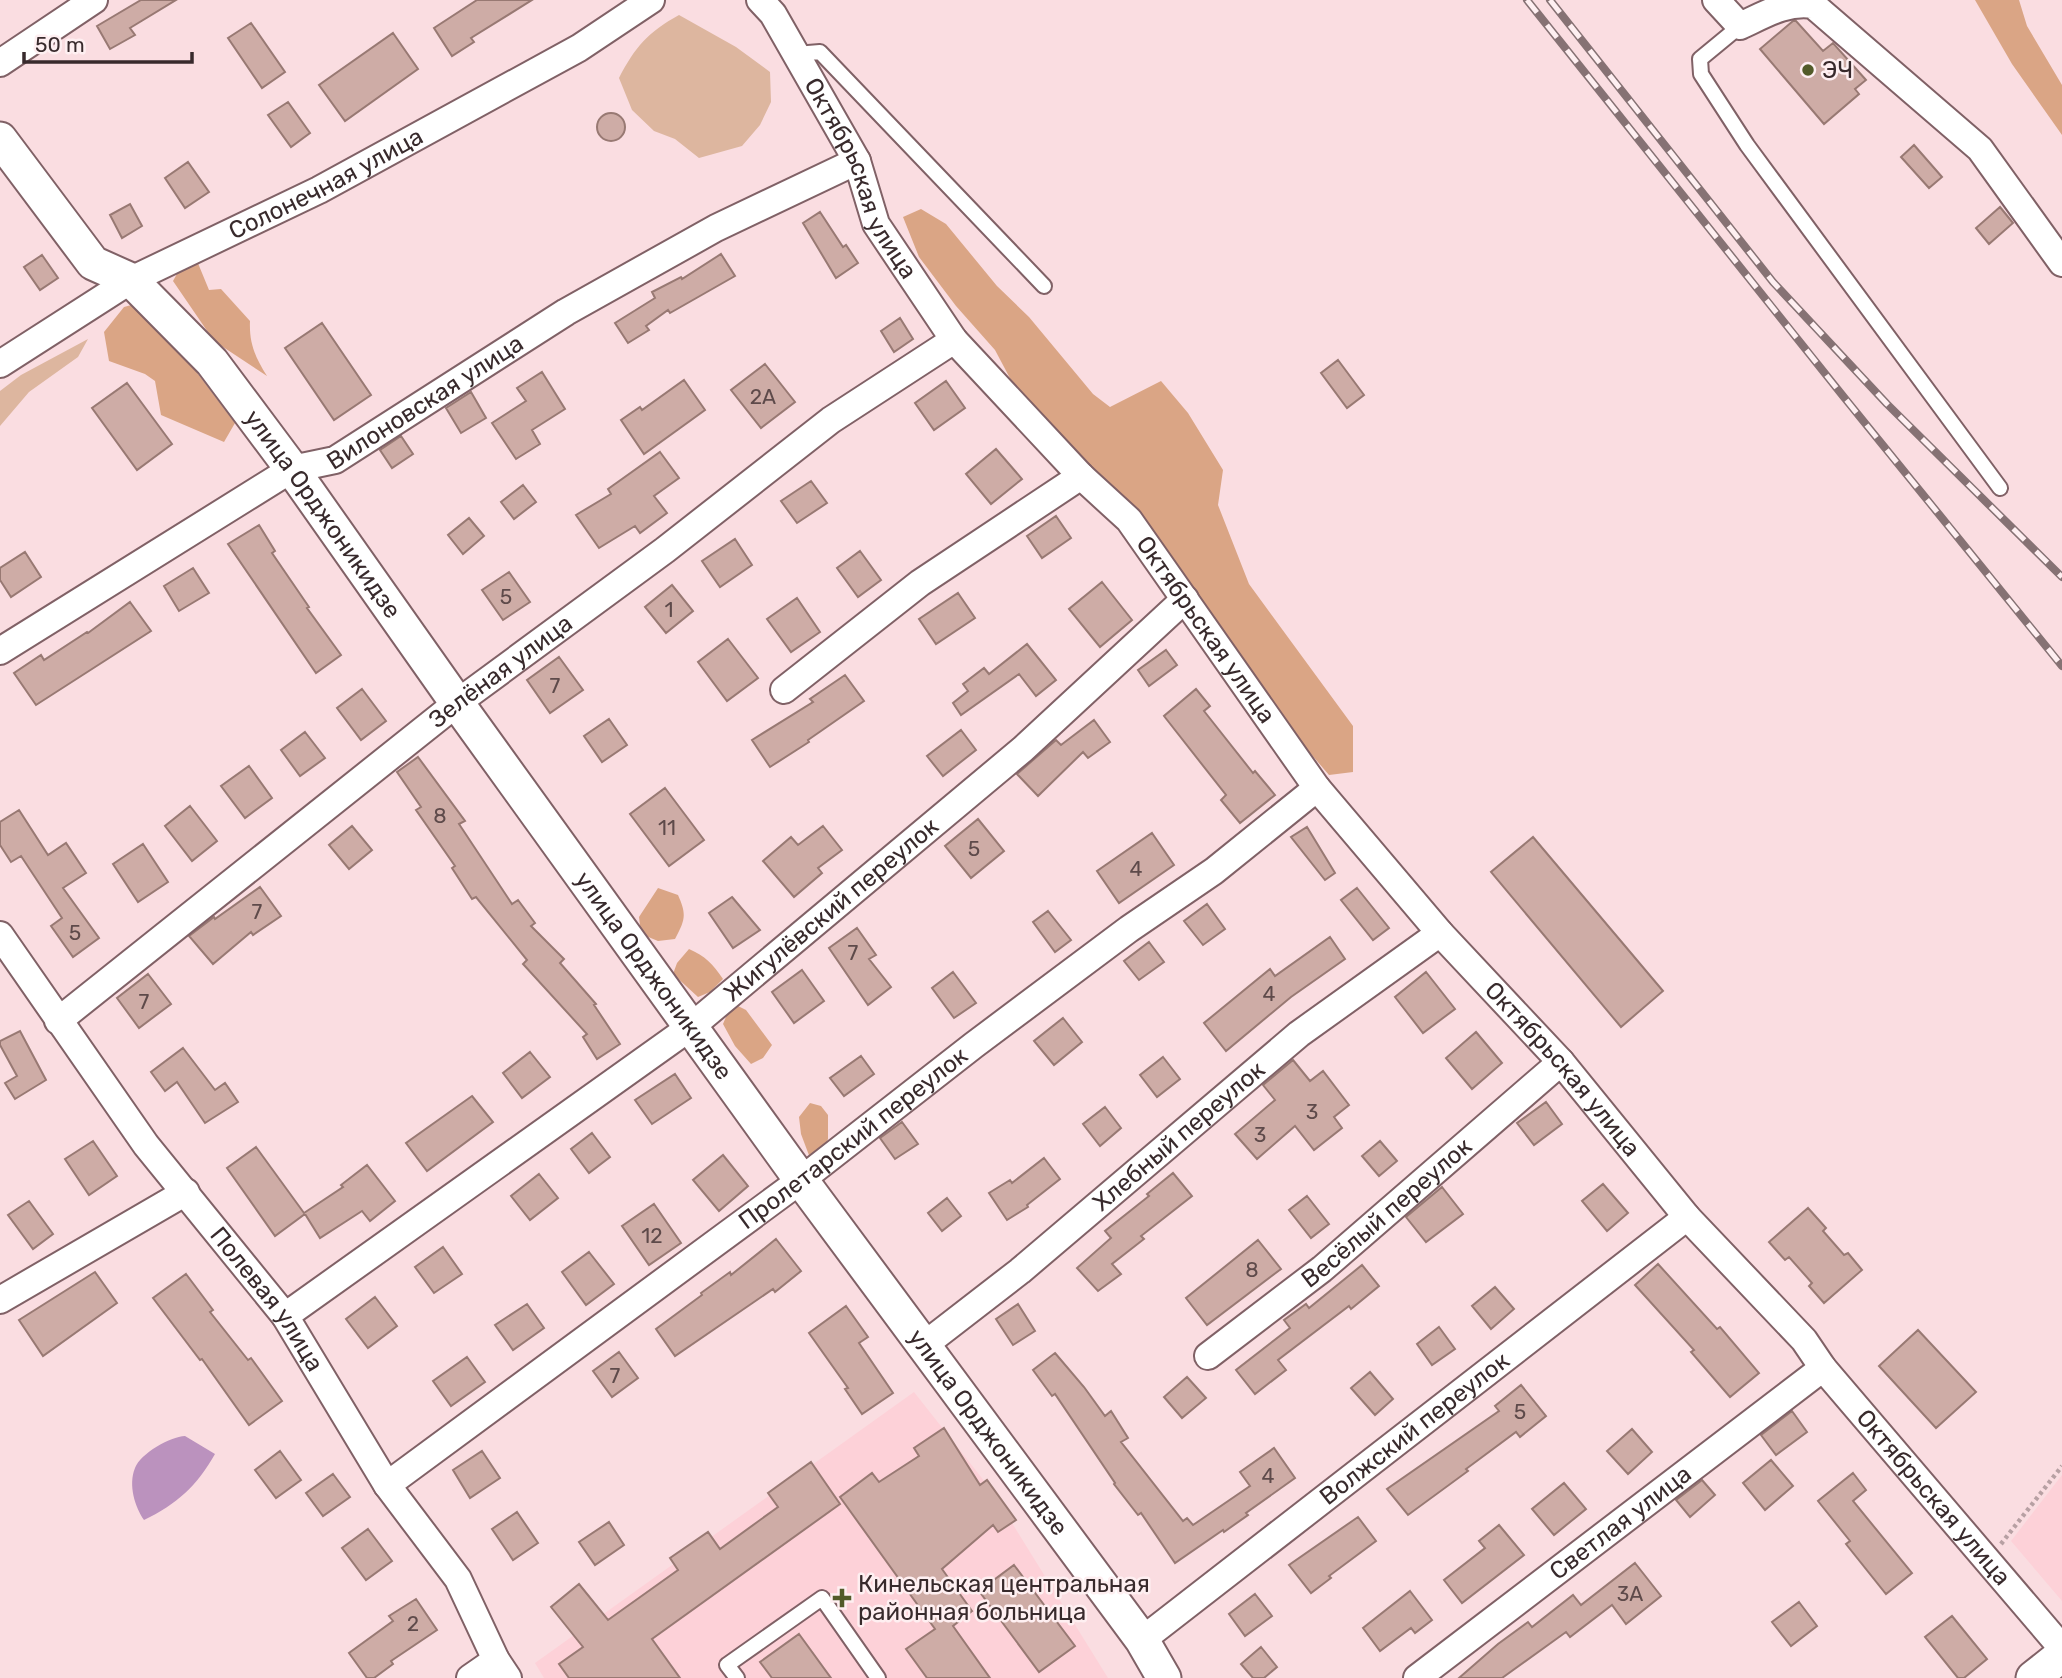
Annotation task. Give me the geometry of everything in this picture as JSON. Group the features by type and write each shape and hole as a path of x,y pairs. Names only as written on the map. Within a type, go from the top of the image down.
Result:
{"street":[{"path":"0,63 94,0"},
{"name":"Солонечная улица","path":"0,364 131,280 319,190 579,48 651,0"},
{"name":"Октябрьская улица","path":"760,0 772,14 857,161 876,224 954,340 1081,476 1129,520 1317,788 1440,933 1561,1062 1687,1217 1804,1340 1823,1368 2062,1648"},
{"path":"1716,0 1740,26 1785,6 1798,3 1813,5 1980,149 2062,263"},
{"path":"0,139 93,263 131,280"},
{"name":"Вилоновская улица","path":"0,651 292,469 335,460 565,312 716,228 857,161"},
{"name":"улица Орджоникидзе","path":"131,280 212,362 292,469 801,1180 1142,1640 1164,1678"},
{"name":"Зелёная улица","path":"58,1021 457,703 666,550 831,420 954,340"},
{"path":"784,690 920,583 1081,476"},
{"name":"Жигулёвский переулок","path":"285,1316 691,1026 1023,748 1185,599"},
{"name":"Пролетарский переулок","path":"387,1485 801,1180 1129,929 1214,871 1317,788"},
{"name":"Хлебный переулок","path":"923,1346 1020,1271 1299,1034 1440,933"},
{"name":"Полевая улица","path":"0,935 146,1144 285,1316 387,1485 458,1579 502,1669"},
{"name":"Весёлый переулок","path":"1208,1356 1322,1269 1561,1062"},
{"path":"0,1300 186,1192"},
{"name":"Волжский переулок","path":"1142,1640 1687,1217"},
{"name":"Светлая улица","path":"1418,1678 1823,1368"},
{"path":"2033,1678 2062,1655"},
{"path":"470,1678 502,1669"}],"lane":[{"path":"1740,26 1700,59 1700,74 1746,145 2000,488"},
{"path":"796,54 820,52 1044,286"},
{"path":"737,1678 727,1665 822,1598 878,1678"}],"path":[{"path":"1987,1561 2062,1466"}],"shaded area":[{"path":"1975,0 2019,0 2027,26 2062,85 2062,135 2012,64"},
{"path":"679,15 736,47 770,72 771,102 760,125 742,146 699,158 675,139 654,131 632,110 619,78 643,41"},
{"path":"921,209 946,224 1093,394 1110,407 1161,381 1188,413 1223,470 1218,505 1249,584 1353,726 1353,772 1329,775 1257,691 1148,526 1012,382 995,350 956,306 919,257 903,217"},
{"path":"195,256 209,290 221,289 250,321 254,350 267,376 214,341 173,281 183,263"},
{"path":"135,304 168,334 235,423 224,442 161,415 155,381 145,374 109,361 104,332 124,307"},
{"path":"88,339 78,357 29,392 0,426 0,391 21,375"},
{"path":"658,888 678,895 681,902 684,917 675,939 658,941 641,934 639,917"},
{"path":"689,949 708,961 723,979 710,992 698,997 673,974 677,963"},
{"path":"738,1006 746,1010 772,1045 763,1058 751,1064 735,1046 723,1024 728,1012"},
{"path":"810,1103 821,1106 828,1115 828,1139 820,1156 810,1158 801,1134 799,1117"},
{"name":"Кинельская центральная районная больница","path":"914,1392 985,1482 998,1532 1016,1520 1012,1523 1108,1678 544,1678 535,1663"},
{"path":"185,1436 215,1454 201,1476 185,1493 144,1520 134,1496 132,1481 135,1468 143,1457 157,1447"},
{"path":"2062,1475 2062,1601 2011,1541"}],"building":[{"path":"141,0 176,0 130,28 135,35 110,49 97,26"},
{"path":"477,0 532,0 471,38 474,42 452,56 434,28"},
{"name":"ЭЧ","path":"1796,21 1823,51 1833,43 1866,80 1855,89 1859,94 1824,124 1760,49"},
{"path":"251,23 285,72 262,88 228,38"},
{"path":"393,33 418,69 345,121 319,85"},
{"path":"288,102 310,133 291,147 268,115"},
{"path":"611,113 621,117 625,127 621,137 611,141 601,137 597,127 601,117"},
{"path":"1914,145 1942,177 1929,188 1901,157"},
{"path":"188,162 209,192 185,208 165,178"},
{"path":"130,204 142,226 122,238 110,215"},
{"path":"2000,207 2013,223 1989,244 1976,228"},
{"path":"820,212 843,247 846,245 858,263 836,278 803,223"},
{"path":"721,254 735,276 670,313 668,310 646,326 649,330 628,343 615,323 655,298 652,292 681,277 682,279"},
{"path":"42,255 58,278 40,290 24,267"},
{"path":"900,318 913,339 894,352 881,331"},
{"path":"322,323 371,395 334,420 285,348"},
{"path":"1338,360 1364,395 1347,408 1321,373"},
{"path":"765,364 795,402 761,428 731,390"},
{"path":"542,372 565,409 532,430 540,444 516,459 492,423 526,401 517,388"},
{"path":"684,380 705,410 644,454 621,420 640,407 642,410"},
{"path":"946,381 965,408 934,430 915,403"},
{"path":"127,383 172,444 137,470 92,408"},
{"path":"471,392 486,418 461,433 446,408"},
{"path":"401,436 413,454 392,468 380,450"},
{"path":"996,449 1022,479 991,504 966,474"},
{"path":"660,452 679,478 654,496 667,513 640,533 635,526 599,548 576,515 611,494 608,489"},
{"path":"811,481 827,503 797,523 781,501"},
{"path":"523,485 536,502 514,519 501,502"},
{"path":"1056,516 1071,538 1042,558 1027,536"},
{"path":"469,518 484,536 463,554 448,535"},
{"path":"259,525 275,551 272,553 341,655 316,673 228,544"},
{"path":"735,539 752,565 720,587 702,561"},
{"path":"860,551 881,580 858,597 837,568"},
{"path":"25,552 41,577 11,597 0,580 0,568"},
{"path":"193,568 209,593 179,611 164,586"},
{"path":"509,572 530,602 503,620 482,590"},
{"path":"1102,582 1132,620 1100,647 1069,609"},
{"path":"672,585 693,611 666,633 645,607"},
{"path":"958,593 975,618 936,644 919,619"},
{"path":"797,598 820,632 791,652 767,619"},
{"path":"130,602 151,631 36,705 14,673 41,655 44,660 88,633"},
{"path":"728,639 758,678 727,701 698,662"},
{"path":"1027,644 1056,680 1036,696 1019,674 961,715 953,703 968,691 963,684 984,668 989,674"},
{"path":"1166,650 1177,665 1149,686 1138,670"},
{"path":"559,657 583,690 550,713 527,680"},
{"path":"845,675 864,701 770,767 752,740 813,702 810,699"},
{"path":"362,689 386,721 361,740 337,708"},
{"path":"1196,689 1210,706 1204,711 1253,773 1255,771 1275,795 1240,823 1221,800 1226,795 1164,716"},
{"path":"609,719 627,745 602,762 584,736"},
{"path":"1094,720 1110,742 1088,758 1083,752 1038,796 1017,774 1056,740 1061,745"},
{"path":"961,730 976,750 943,776 927,756"},
{"path":"305,732 325,758 300,776 281,750"},
{"path":"418,757 465,821 459,824 512,904 518,900 535,923 531,926 564,959 560,963 596,1004 594,1005 620,1044 597,1059 583,1037 587,1034 523,964 527,960 476,897 472,899 452,868 455,866 416,810 421,807 397,772"},
{"path":"249,766 272,798 245,818 221,786"},
{"path":"665,788 704,840 669,866 630,814"},
{"path":"190,806 217,841 192,861 165,826"},
{"path":"19,810 48,855 66,843 86,873 63,888 99,938 73,957 51,926 62,918 21,856 11,862 0,845 0,822"},
{"path":"978,819 1004,851 971,878 945,846"},
{"path":"352,826 372,850 349,869 329,845"},
{"path":"823,826 842,850 818,868 822,873 794,897 763,861 791,837 798,845"},
{"path":"1307,827 1335,873 1325,880 1291,837"},
{"path":"1152,833 1174,865 1119,903 1097,871"},
{"path":"1533,837 1663,991 1621,1027 1491,872"},
{"path":"143,844 168,882 138,902 113,864"},
{"path":"260,887 281,916 253,935 251,932 213,964 189,936"},
{"path":"1357,888 1389,928 1373,940 1341,900"},
{"path":"732,897 760,930 733,948 709,913"},
{"path":"1207,904 1225,929 1203,945 1184,921"},
{"path":"1048,911 1071,940 1055,952 1033,922"},
{"path":"857,928 876,955 869,959 891,987 868,1005 829,948"},
{"path":"1330,937 1345,959 1291,997 1226,1051 1204,1023 1270,969 1275,976"},
{"path":"1149,942 1164,962 1139,980 1124,961"},
{"path":"802,970 824,1001 794,1023 772,992"},
{"path":"953,972 976,1003 954,1018 932,988"},
{"path":"1426,972 1455,1009 1423,1033 1395,997"},
{"path":"148,974 171,1004 139,1028 117,998"},
{"path":"1063,1018 1082,1042 1054,1065 1034,1041"},
{"path":"20,1031 46,1080 15,1099 5,1083 17,1076 0,1041"},
{"path":"1476,1032 1502,1063 1472,1089 1446,1058"},
{"path":"183,1048 215,1090 225,1083 238,1102 205,1123 177,1082 165,1091 151,1072"},
{"path":"530,1052 550,1077 522,1098 503,1073"},
{"path":"861,1056 874,1074 844,1096 830,1078"},
{"path":"1163,1057 1180,1079 1157,1097 1140,1075"},
{"path":"1293,1060 1310,1081 1323,1071 1349,1105 1334,1117 1342,1128 1314,1150 1295,1126 1257,1159 1235,1134 1275,1100 1263,1085"},
{"path":"675,1074 691,1098 652,1124 635,1100"},
{"path":"472,1096 493,1122 427,1171 406,1143"},
{"path":"1546,1102 1562,1124 1534,1145 1517,1123"},
{"path":"1105,1107 1121,1128 1100,1146 1083,1124"},
{"path":"902,1122 918,1144 895,1159 880,1138"},
{"path":"592,1133 610,1157 589,1173 571,1149"},
{"path":"93,1141 117,1176 89,1195 65,1159"},
{"path":"1380,1141 1397,1161 1379,1176 1362,1156"},
{"path":"256,1147 304,1213 343,1187 341,1185 367,1165 395,1201 370,1221 362,1211 320,1238 305,1214 275,1236 227,1168"},
{"path":"723,1155 748,1186 719,1211 693,1180"},
{"path":"1044,1158 1060,1179 1027,1205 1028,1207 1007,1220 989,1193 1010,1180 1012,1183"},
{"path":"1173,1173 1192,1196 1141,1236 1144,1239 1112,1264 1121,1274 1098,1291 1077,1268 1111,1238 1105,1231"},
{"path":"539,1174 558,1198 530,1220 511,1196"},
{"path":"1603,1184 1628,1213 1607,1231 1582,1201"},
{"path":"1442,1187 1463,1214 1426,1242 1406,1217"},
{"path":"1307,1196 1329,1224 1311,1238 1289,1210"},
{"path":"947,1198 961,1216 942,1231 928,1213"},
{"path":"29,1201 53,1234 33,1249 8,1215"},
{"path":"654,1204 681,1243 649,1265 622,1226"},
{"path":"1808,1208 1826,1228 1823,1231 1844,1255 1848,1253 1862,1270 1824,1303 1809,1286 1812,1283 1789,1257 1785,1260 1769,1242"},
{"path":"776,1239 801,1271 775,1292 773,1289 675,1356 656,1329"},
{"path":"1258,1240 1281,1269 1207,1325 1186,1298"},
{"path":"443,1247 462,1274 434,1293 415,1267"},
{"path":"589,1252 614,1284 586,1305 562,1272"},
{"path":"1658,1264 1717,1329 1720,1327 1759,1373 1730,1397 1691,1352 1694,1350 1635,1285"},
{"path":"1362,1265 1379,1286 1278,1360 1286,1370 1255,1394 1236,1370 1290,1328 1284,1320 1306,1304 1309,1308"},
{"path":"95,1272 117,1303 43,1356 19,1320"},
{"path":"186,1274 213,1310 210,1312 248,1360 251,1358 282,1401 249,1425 202,1359 200,1360 153,1298"},
{"path":"1495,1287 1514,1309 1491,1329 1472,1306"},
{"path":"375,1297 397,1326 368,1348 346,1319"},
{"path":"527,1304 544,1328 513,1350 495,1325"},
{"path":"1018,1304 1035,1331 1013,1345 996,1319"},
{"path":"846,1306 868,1337 859,1343 893,1393 862,1414 845,1389 848,1388 809,1333"},
{"path":"1439,1327 1455,1349 1432,1365 1417,1344"},
{"path":"1918,1330 1976,1392 1936,1428 1879,1366"},
{"path":"619,1352 638,1378 612,1397 593,1371"},
{"path":"1055,1353 1105,1416 1111,1411 1128,1438 1121,1442 1183,1521 1187,1518 1193,1525 1250,1486 1240,1472 1274,1448 1295,1478 1224,1532 1223,1530 1175,1563 1141,1513 1138,1515 1114,1484 1055,1394 1052,1396 1033,1370"},
{"path":"467,1357 485,1382 451,1406 433,1381"},
{"path":"1370,1372 1393,1399 1375,1415 1351,1388"},
{"path":"1187,1377 1206,1398 1182,1418 1164,1397"},
{"path":"1521,1385 1546,1416 1520,1437 1516,1432 1408,1515 1387,1489 1499,1411 1495,1406"},
{"path":"1792,1411 1807,1432 1776,1455 1761,1435"},
{"path":"944,1428 980,1485 987,1480 1016,1520 998,1532 993,1525 942,1569 972,1611 953,1626 990,1678 927,1678 906,1649 935,1629 840,1497 872,1473 879,1482 919,1456 914,1448"},
{"path":"1632,1429 1652,1452 1628,1474 1607,1451"},
{"path":"280,1451 301,1480 276,1498 255,1470"},
{"path":"482,1451 500,1478 470,1498 453,1470"},
{"path":"1771,1460 1793,1486 1765,1510 1743,1483"},
{"path":"811,1462 840,1504 652,1639 680,1678 569,1678 559,1664 583,1647 551,1607 579,1584 608,1620 678,1570 670,1558 708,1532 720,1549 778,1507 768,1493"},
{"path":"1853,1473 1866,1490 1853,1501 1912,1573 1886,1594 1846,1544 1850,1541 1818,1501"},
{"path":"333,1474 350,1497 323,1516 306,1493"},
{"path":"1702,1480 1715,1495 1690,1517 1676,1500"},
{"path":"1564,1483 1586,1509 1554,1535 1532,1509"},
{"path":"517,1512 538,1543 513,1560 492,1529"},
{"path":"1358,1517 1376,1541 1311,1593 1289,1565"},
{"path":"609,1522 624,1545 595,1565 579,1542"},
{"path":"1499,1525 1524,1555 1462,1603 1444,1580 1485,1548 1479,1541"},
{"path":"368,1529 392,1561 366,1580 342,1548"},
{"path":"1635,1563 1661,1596 1626,1624 1612,1605 1570,1637 1566,1632 1502,1678 1459,1678 1528,1622 1532,1627 1573,1595 1581,1605"},
{"path":"1014,1565 1075,1646 1039,1672 979,1591"},
{"path":"1410,1591 1432,1620 1415,1633 1411,1628 1380,1651 1363,1628"},
{"path":"1255,1594 1272,1616 1245,1636 1229,1614"},
{"path":"416,1599 437,1630 391,1661 393,1664 374,1678 367,1678 349,1653 393,1621 389,1616"},
{"path":"1799,1602 1817,1626 1791,1646 1772,1622"},
{"path":"1952,1616 1987,1659 1964,1678 1958,1678 1925,1637"},
{"path":"799,1634 831,1678 772,1678 760,1662"},
{"path":"1261,1647 1277,1667 1264,1678 1253,1678 1241,1664"}],"railway":[{"path":"1527,0 2062,666"},
{"path":"1550,0 1773,282 1887,404 2062,577"}],"place":[{"name":"ЭЧ","path":"1808,70"},
{"name":"Кинельская центральная районная больница","path":"842,1598"}]}
